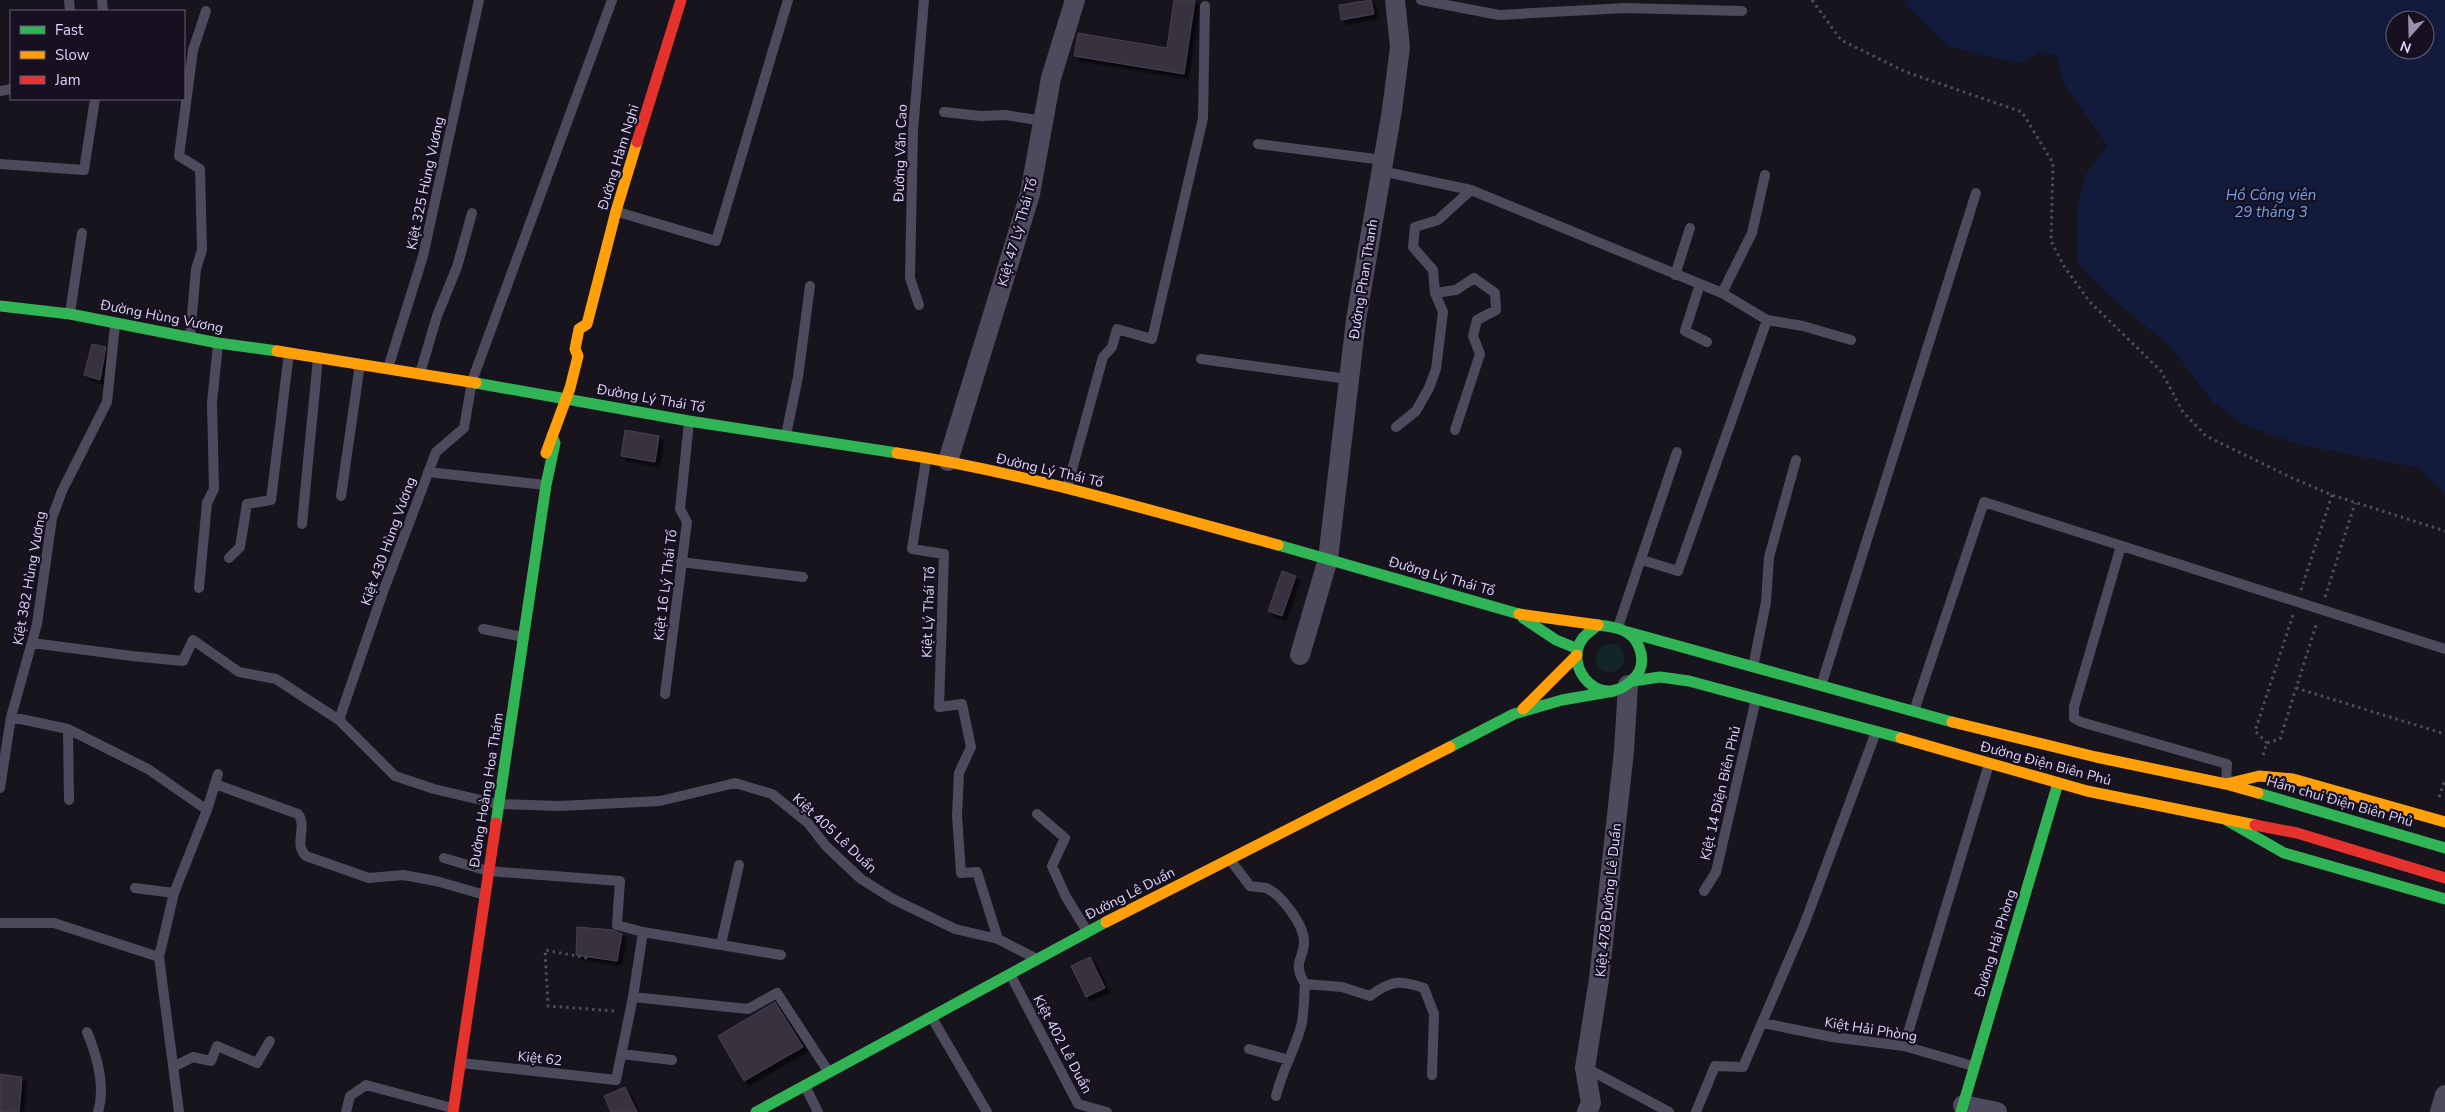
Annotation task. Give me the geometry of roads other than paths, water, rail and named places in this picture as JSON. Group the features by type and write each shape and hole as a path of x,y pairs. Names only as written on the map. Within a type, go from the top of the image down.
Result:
{"main road":[{"name":"Đường Hàm Nghi","path":"567,398 578,356 575,349 579,329 587,324 616,211 681,0"},
{"name":"Đường Hùng Vương","path":"0,306 70,314 218,343 318,356 567,398"},
{"name":"Đường Hàm Nghi","path":"578,356 586,353 592,332 587,324"},
{"name":"Đường Lý Thái Tổ","path":"567,398 689,421 948,461 1067,489 1328,559 1517,614 1598,625"},
{"name":"Đường Hoàng Hoa Thám","path":"454,1110 548,472 545,464 548,442 567,398"},
{"name":"Đường Lý Thái Tổ","path":"1517,614 1578,652"},
{"path":"1598,625 1623,630 1641,650 1642,661 1639,672 1625,686 1594,688 1581,674 1578,652 1583,640 1598,625"},
{"name":"Đường Điện Biên Phủ","path":"1623,630 1913,713 2096,757 2226,784 2258,775 2279,777 2445,822"},
{"name":"Đường Lê Duẩn","path":"1522,710 1578,652"},
{"name":"Đường Điện Biên Phủ","path":"1625,686 1660,677 1689,681 1876,731 2058,783 2227,820 2284,854 2445,899"},
{"name":"Đường Lê Duẩn","path":"756,1112 1087,932 1522,710 1625,686"},
{"name":"Đường Hải Phòng","path":"1962,1108 2058,783"},
{"name":"Hầm chui Điện Biên Phủ","path":"2226,784 2445,848"},
{"path":"2227,820 2297,833 2445,878"}],"street":[{"name":"Kiệt 47 Lý Thái Tổ","path":"948,461 1030,194 1052,78 1075,0"},
{"name":"Đường Phan Thanh","path":"1300,655 1328,559 1356,320 1400,47 1394,0"},
{"name":"Kiệt 478 Đường Lê Duẩn","path":"1587,1112 1591,1103 1585,1068 1600,969 1624,751 1625,686"},
{"path":"2440,1112 2445,1095"},
{"path":"1962,1108 1997,1112"}],"lane":[{"name":"Kiệt 325 Hùng Vương","path":"388,369 423,256 479,0"},
{"name":"Kiệt 430 Hùng Vương","path":"339,720 383,592 436,452 464,428 472,381 612,0"},
{"path":"616,211 716,241 788,0"},
{"name":"Đường Văn Cao","path":"919,305 910,278 913,131 924,0"},
{"path":"1421,0 1499,15 1570,10 1691,9 1742,11"},
{"path":"1067,489 1103,357 1112,347 1117,329 1152,339 1203,118 1205,6"},
{"path":"185,92 189,49 206,11"},
{"path":"0,164 84,170 95,100"},
{"path":"184,100 179,156 200,169 202,250 196,269 190,338"},
{"path":"944,112 981,116 1005,115 1044,122"},
{"path":"1258,144 1382,166 1471,190 1722,293 1767,320 1803,326 1851,340"},
{"path":"1722,293 1752,233 1765,175"},
{"path":"1396,427 1416,410 1436,369 1443,312 1435,293 1433,270 1413,246 1415,227 1438,220 1471,190"},
{"path":"1820,687 1976,193"},
{"path":"419,374 437,316 457,267 472,213"},
{"path":"1676,274 1690,228"},
{"path":"70,314 82,233"},
{"path":"1435,293 1456,290 1474,278 1495,293 1496,310 1477,320 1472,336 1480,354 1455,430"},
{"path":"1700,284 1685,331 1707,342"},
{"path":"786,436 798,378 810,286"},
{"path":"1642,560 1678,571 1767,320"},
{"name":"Kiệt 382 Hùng Vương","path":"0,788 11,717 37,624 52,518 62,491 107,402 116,322"},
{"path":"199,588 207,503 214,489 212,403 218,343"},
{"path":"229,558 240,547 247,504 272,500 289,352"},
{"path":"302,524 318,356"},
{"path":"1202,359 1348,379"},
{"path":"341,496 360,364"},
{"name":"Kiệt 16 Lý Thái Tổ","path":"665,694 686,522 680,509 689,421"},
{"path":"1623,630 1642,560 1677,452"},
{"name":"Kiệt Lý Thái Tổ","path":"926,457 912,549 944,554 939,707 962,704 972,747 959,773 956,816 961,873 977,872 998,939"},
{"path":"1752,668 1766,602 1769,557 1796,460"},
{"path":"428,472 546,485"},
{"path":"1913,713 1984,502 2445,649"},
{"path":"2121,546 2074,707 2074,718 2081,722 2227,764 2226,784"},
{"path":"681,562 803,577"},
{"path":"483,629 524,637"},
{"path":"32,643 132,656 183,660 193,640 239,672 276,679 339,720 395,776 434,789 498,804"},
{"name":"Kiệt 14 Điện Biên Phủ","path":"1704,891 1716,872 1756,698"},
{"path":"11,717 68,729 148,769 208,810"},
{"path":"68,729 69,800"},
{"path":"1696,1112 1715,1066 1743,1068 1804,925 1876,731"},
{"path":"1904,1046 1990,764"},
{"path":"179,1112 159,957 174,893 208,810 217,779 298,814 302,826 299,843 306,856 369,878 403,875 436,881 486,895"},
{"name":"Kiệt 405 Lê Duẩn","path":"498,804 559,806 660,801 734,783 772,794 807,822 826,846 861,879 893,899 955,928 998,939 1037,959"},
{"path":"1037,814 1065,838 1052,866 1066,897 1087,932"},
{"path":"444,858 488,871 620,881 617,925 642,932 781,955"},
{"path":"1230,860 1250,886 1266,888 1272,892 1297,920 1304,938 1304,950 1299,957 1299,969 1305,984 1302,1022 1289,1060 1281,1075 1276,1096"},
{"path":"721,944 739,865"},
{"path":"135,888 174,893"},
{"path":"0,923 54,923 159,957"},
{"path":"642,932 633,997 622,1054 672,1060"},
{"name":"Kiệt 402 Lê Duẩn","path":"1010,973 1078,1104 1106,1112"},
{"path":"1305,984 1342,987 1370,996 1385,985 1403,981 1424,988 1434,1014 1432,1075"},
{"path":"633,997 748,1009 777,993 829,1073"},
{"path":"932,1017 987,1112"},
{"name":"Kiệt Hải Phòng","path":"1763,1022 1832,1037 1904,1046 1973,1066"},
{"path":"87,1032 96,1054 102,1100 98,1112"},
{"path":"173,1066 193,1057 212,1061 217,1046 257,1063 270,1041"},
{"path":"1249,1049 1289,1060"},
{"name":"Kiệt 62","path":"460,1063 616,1080 622,1054"},
{"path":"1585,1068 1669,1112"},
{"path":"346,1112 350,1096 366,1085 454,1110"},
{"path":"805,1086 818,1112"}],"water":[{"name":"Hồ Công viên 29 tháng 3","path":"1905,0 2445,0 2445,494 2419,468 2298,444 2242,424 2212,401 2170,346 2115,301 2077,263 2077,209 2086,174 2107,145 2062,81 2057,56 2040,52 2021,63 1979,55 1947,45 1908,7"}]}
